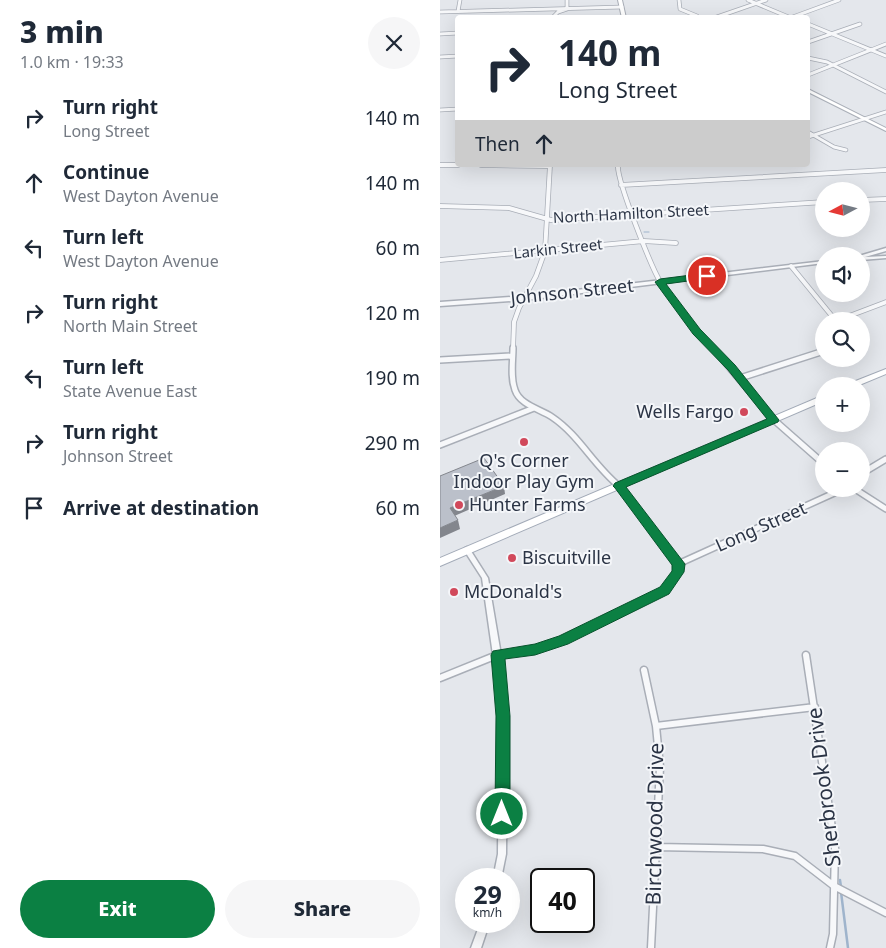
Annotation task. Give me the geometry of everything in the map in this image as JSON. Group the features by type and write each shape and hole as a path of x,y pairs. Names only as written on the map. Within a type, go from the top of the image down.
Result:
{"main road":[{"path":"620,0 623,15"},
{"path":"810,91 886,130"},
{"path":"870,378 886,371"},
{"path":"440,562 815,402"}],"street":[{"path":"458,11 460,0"},
{"path":"567,0 567,9"},
{"path":"679,0 680,9 695,15"},
{"path":"748,0 785,15"},
{"path":"722,15 766,0"},
{"path":"796,15 839,0"},
{"path":"440,12 622,8"},
{"path":"555,15 567,9"},
{"path":"810,41 860,24"},
{"path":"810,25 886,56"},
{"path":"440,34 455,33"},
{"path":"810,74 831,64 886,44"},
{"path":"440,57 455,56"},
{"path":"810,59 831,64 886,92"},
{"path":"440,110 455,109"},
{"path":"810,137 886,112"},
{"path":"810,134 834,147 846,150"},
{"path":"440,165 455,165"},
{"path":"440,678 497,655 535,650 564,640 664,591 678,572 678,564 619,486 585,448 552,417 530,406 515,392 512,376 514,322 536,276 545,251 550,167"},
{"path":"618,167 621,185 660,282 697,332 740,378 774,420 815,456"},
{"path":"621,185 886,170"},
{"path":"870,199 886,198"},
{"name":"North Hamilton Street","path":"440,206 509,208 551,220 815,203"},
{"name":"Larkin Street","path":"440,260 644,241 676,243"},
{"path":"870,255 886,250 884,253 886,257 870,258"},
{"name":"Johnson Street","path":"440,304 525,298 815,263"},
{"path":"791,266 829,312"},
{"path":"860,312 886,302"},
{"path":"740,378 815,354"},
{"path":"440,360 512,356"},
{"path":"440,445 534,408"},
{"path":"870,469 886,459"},
{"name":"Long Street","path":"678,564 825,497"},
{"path":"868,497 886,509"},
{"path":"467,550 485,578 497,655 503,716 502,854 500,868"},
{"name":"Sherbrook Drive","path":"806,655 835,848 834,934 830,948"},
{"name":"Birchwood Drive","path":"644,670 656,726 660,767 651,948"},
{"path":"656,726 815,707"},
{"path":"656,847 763,849 794,856 834,886 886,913"},
{"path":"476,948 482,933"}],"building":[{"name":"Hunter Farms","path":"484,458 504,486 450,508 458,520 440,528 440,476"}],"waterway":[{"path":"644,232 649,232"},
{"path":"840,880 841,887"},
{"path":"841,892 848,948"}],"place":[{"name":"Wells Fargo","path":"744,412"},
{"name":"Q's Corner Indoor Play Gym","path":"524,442"},
{"name":"Hunter Farms","path":"459,505"},
{"name":"Biscuitville","path":"512,558"},
{"name":"McDonald's","path":"454,592"}],"route":[{"path":"502,814 503,716 497,655 535,650 564,640 664,591 678,572 678,564 619,486 774,420 731,368 697,332 660,282 707,276"}]}
